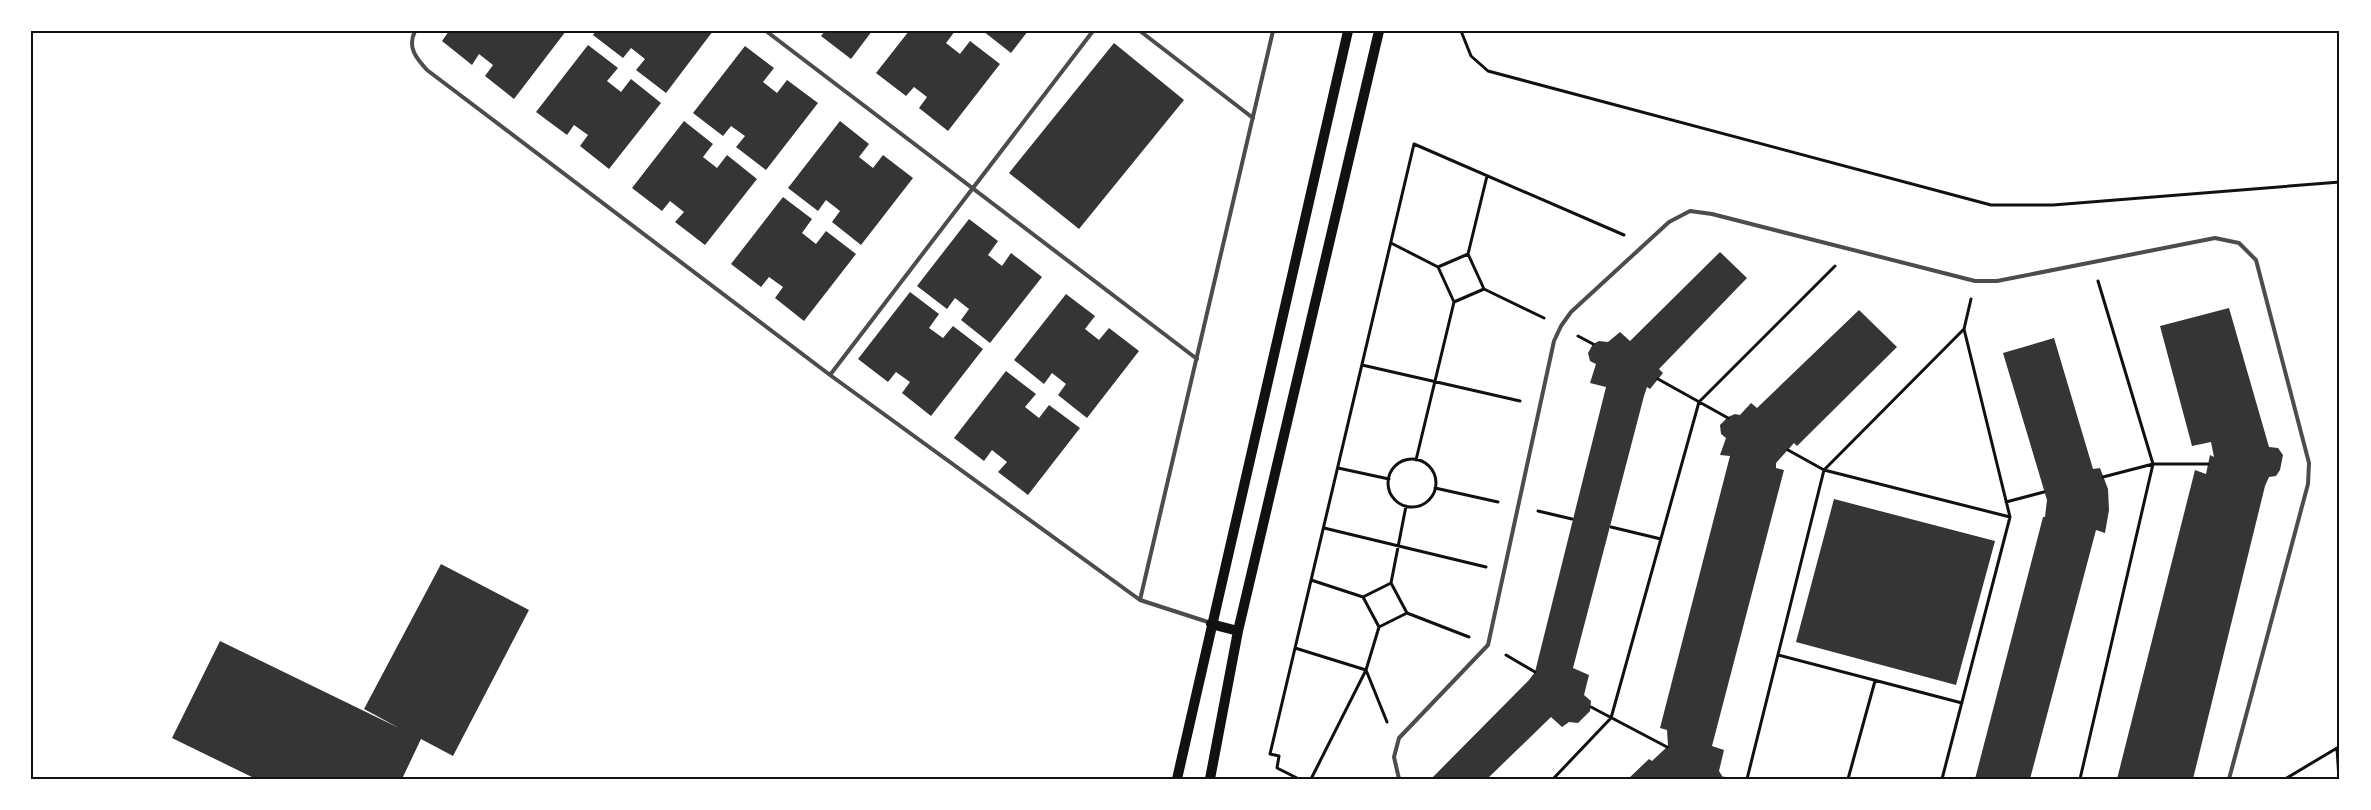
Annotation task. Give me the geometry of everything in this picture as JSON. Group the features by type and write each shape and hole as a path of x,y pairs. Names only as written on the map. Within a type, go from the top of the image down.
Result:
{"main road":[{"path":"1177,779 1348,31"},
{"path":"1210,779 1238,631 1379,31"},
{"path":"1211,624 1238,631"}],"lane":[{"path":"415,31 412,38 414,55 427,70 830,375 1140,600 1211,624"},
{"path":"766,31 1197,359"},
{"path":"830,375 1092,31"},
{"path":"1140,31 1253,118"},
{"path":"1140,600 1273,31"},
{"path":"1399,779 1394,757 1400,738 1488,644 1554,341 1561,326 1571,312 1669,222 1690,211 1712,214 1975,281 1997,282 2216,238 2239,242 2256,260 2309,463 2308,484 2229,779"}],"path":[{"path":"1461,31 1471,56 1488,71 1991,205 2012,207 2053,205 2340,182"},
{"path":"1299,779 1277,768 1279,756 1270,754 1414,144 1645,245"},
{"path":"1487,176 1468,254 1484,289 1561,326"},
{"path":"1391,243 1438,267 1454,302 1416,460"},
{"path":"1552,779 1611,718 1699,402 1851,250"},
{"path":"1438,267 1468,254"},
{"path":"2080,779 2153,464 2093,262"},
{"path":"1942,779 2010,517 1964,329 1975,281"},
{"path":"1454,302 1484,289"},
{"path":"1747,779 1824,470 1964,329"},
{"path":"1362,365 1540,405"},
{"path":"1658,379 1728,418"},
{"path":"1788,450 1824,470 2010,517"},
{"path":"1416,460 1426,464 1431,470 1435,477 1435,488 1430,499 1424,504 1417,507 1406,506 1395,500 1391,494 1389,479 1397,466 1404,461 1416,460"},
{"path":"2103,477 2153,464 2208,464"},
{"path":"1338,468 1389,479"},
{"path":"1435,488 1572,519"},
{"path":"2006,502 2044,492"},
{"path":"1406,506 1392,583 1407,613 1488,644 1535,672"},
{"path":"1611,527 1661,538"},
{"path":"1324,528 1503,572"},
{"path":"1311,580 1363,597 1379,627 1366,670 1311,779"},
{"path":"1363,597 1392,583"},
{"path":"1379,627 1407,613"},
{"path":"1296,648 1366,670"},
{"path":"1778,655 1962,703"},
{"path":"1366,670 1383,717 1400,738"},
{"path":"1848,779 1875,680"},
{"path":"1591,707 1667,748"},
{"path":"2285,779 2337,748 2338,779"}],"building":[{"path":"449,31 566,31 514,99 485,76 493,65 479,54 472,65 442,41"},
{"path":"596,31 713,31 666,93 636,70 645,59 631,48 623,58 593,35"},
{"path":"825,31 872,31 851,59 821,36"},
{"path":"909,31 955,31 946,43 960,54 970,41 1000,64 948,131 919,108 927,97 914,87 906,96 876,73"},
{"path":"983,31 1028,31 1011,53"},
{"path":"1114,43 1184,100 1079,229 1009,173"},
{"path":"588,45 618,68 607,81 621,92 631,79 661,103 609,169 580,146 588,135 574,125 567,135 536,112"},
{"path":"745,46 774,68 763,82 777,93 787,80 818,103 766,170 736,147 745,136 731,126 723,136 693,113"},
{"path":"684,121 713,144 703,157 717,168 727,155 757,179 705,245 675,222 684,212 670,201 662,211 632,188"},
{"path":"840,121 869,144 859,157 873,168 883,155 913,178 861,245 832,222 840,211 826,200 818,211 788,188"},
{"path":"783,197 812,219 802,233 816,244 826,231 856,254 804,321 775,298 783,287 769,277 761,287 731,264"},
{"path":"969,219 998,241 988,255 1002,266 1011,253 1042,277 990,343 961,320 969,309 955,298 947,309 917,286"},
{"path":"1720,252 1747,278 1659,369 1663,373 1650,389 1647,387 1644,396 1573,668 1589,675 1584,695 1591,701 1590,711 1578,723 1569,722 1562,727 1551,717 1487,779 1431,779 1535,672 1606,387 1590,383 1596,364 1590,361 1588,353 1593,344 1599,341 1608,342 1620,332 1630,341"},
{"path":"910,292 939,314 929,328 943,338 953,326 983,349 931,416 902,393 910,382 896,372 888,382 858,359"},
{"path":"1066,294 1095,316 1085,329 1099,340 1109,328 1139,351 1087,418 1058,395 1066,384 1052,373 1044,384 1014,360"},
{"path":"2229,308 2269,447 2278,448 2283,455 2280,470 2276,476 2269,477 2265,486 2193,779 2117,779 2195,470 2206,474 2210,455 2214,457 2211,442 2192,446 2160,326"},
{"path":"1859,310 1897,347 1797,446 1794,443 1776,463 1776,468 1784,470 1712,746 1724,750 1719,771 1724,779 1628,779 1649,759 1652,761 1668,746 1667,730 1660,728 1730,456 1720,455 1726,438 1721,434 1720,425 1728,417 1735,414 1740,415 1751,403 1757,408"},
{"path":"2054,338 2093,469 2100,468 2108,489 2109,510 2105,533 2096,530 2030,779 1975,779 2043,517 2045,517 2047,500 2003,353"},
{"path":"1006,371 1036,394 1025,407 1039,418 1049,405 1080,428 1028,495 998,472 1007,462 992,450 984,461 954,438"},
{"path":"1834,499 1995,541 1956,685 1796,642"},
{"path":"441,564 529,610 453,756 421,739 402,779 256,779 172,738 220,641 399,728 364,709"}]}
